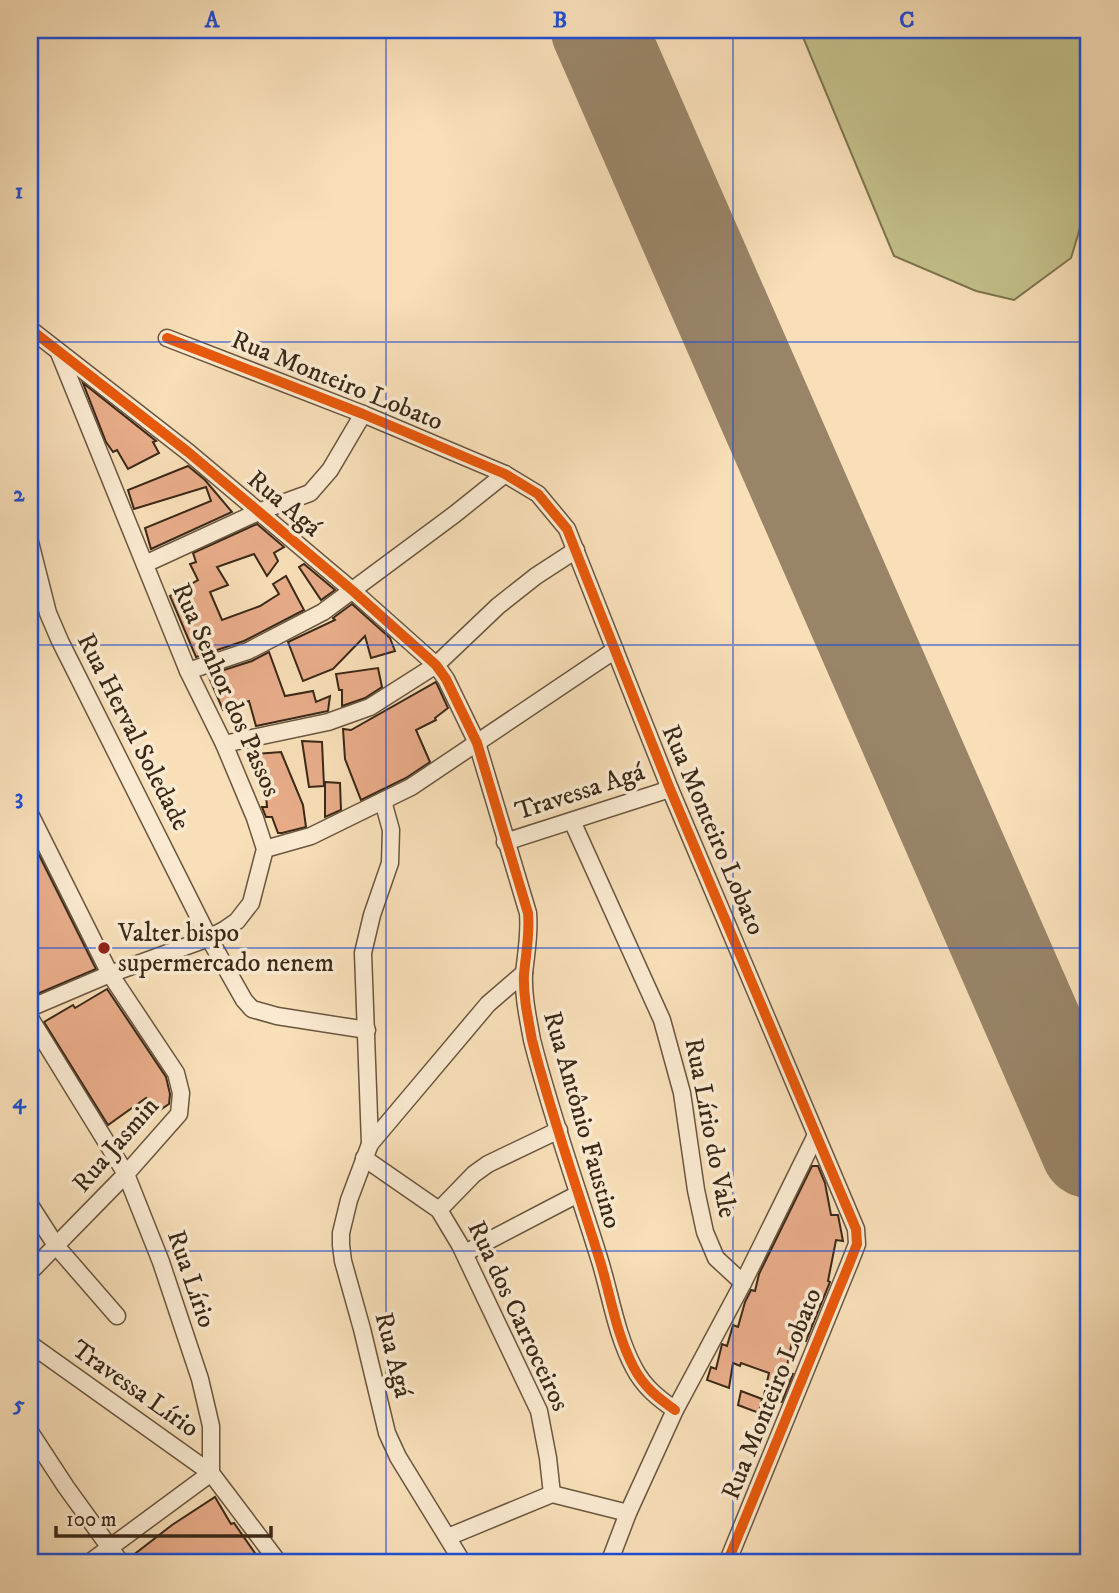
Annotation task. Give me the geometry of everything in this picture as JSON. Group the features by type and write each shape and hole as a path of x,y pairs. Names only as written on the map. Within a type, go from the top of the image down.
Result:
{"street":[{"name":"Rua Agá","path":"30,330 188,452 436,665 446,679 477,743"},
{"name":"Rua Monteiro Lobato","path":"167,338 363,414 505,474 538,494 567,529 670,789 856,1228 857,1244 727,1563"},
{"name":"Rua Senhor dos Passos","path":"58,351 188,671 224,744 265,849"},
{"path":"145,564 258,512 310,493 330,470 363,414"},
{"path":"188,671 270,641 323,612 505,474"},
{"name":"Rua Herval Soledade","path":"30,542 48,613 60,641 209,938 244,1000 252,1009 276,1016 367,1030"},
{"path":"224,744 328,722 370,707 436,665 498,606 536,576 576,550"},
{"path":"30,1008 110,974 209,938 237,921 251,903 265,849 311,836 411,787 615,650"},
{"name":"Rua Antônio Faustino","path":"477,743 528,913 530,930 524,973 525,1003 530,1030 605,1278 616,1324 644,1384 655,1396 675,1410"},
{"name":"Travessa Agá","path":"505,842 670,789"},
{"name":"Rua Agá","path":"383,801 391,830 390,863 372,915 363,953 367,1030 367,1151 341,1233 343,1261 387,1433 398,1457 463,1563"},
{"name":"Rua Jasmin","path":"30,814 110,974 176,1073 181,1093 179,1114 126,1174 30,1272"},
{"name":"Rua Lírio do Vale","path":"572,821 662,1020 682,1093 705,1232 716,1258 743,1283"},
{"name":"Rua Agá","path":"367,1151 488,1004 524,973"},
{"name":"Rua Lírio","path":"30,1018 126,1174 161,1262 200,1379 211,1426 211,1473"},
{"path":"439,1210 474,1174 488,1164 559,1130"},
{"path":"609,1563 628,1513 675,1410 743,1283 816,1135"},
{"name":"Rua dos Carroceiros","path":"367,1151 439,1210 465,1253 539,1410 552,1494"},
{"path":"465,1253 578,1194"},
{"path":"30,1205 57,1247 117,1316"},
{"name":"Travessa Lírio","path":"30,1344 211,1473"},
{"path":"30,1432 121,1563"},
{"path":"89,1563 211,1473 279,1563"},
{"path":"448,1537 552,1494 628,1513"}],"shaded area":[{"path":"800,30 1089,30 1089,198 1071,258 1014,300 976,291 894,256"}],"building":[{"path":"83,383 156,441 153,442 159,453 128,469 117,450 113,452 106,442"},
{"path":"188,466 205,480 232,512 151,549 145,528 211,501 206,487 134,509 128,490"},
{"path":"257,524 284,547 274,553 278,561 267,576 254,554 217,567 228,585 210,592 222,620 260,606 279,594 273,584 286,576 304,610 244,641 196,657 170,596 198,580 190,564 196,562 193,553"},
{"path":"304,564 335,590 321,600 299,567"},
{"path":"352,604 390,638 395,651 371,658 365,636 333,669 303,681 288,642 335,620 333,618"},
{"path":"269,652 285,696 313,691 316,702 330,696 328,711 256,726 249,701 223,710 208,675 252,661"},
{"path":"378,668 382,687 365,698 342,706 342,690 339,690 336,674"},
{"path":"436,682 448,708 435,718 436,720 416,730 430,762 406,778 361,800 345,759 343,729 351,730"},
{"path":"302,741 322,742 324,786 309,787"},
{"path":"281,752 303,805 306,827 278,833 272,817 266,817 262,807 267,807 264,771 257,772 256,754"},
{"path":"325,782 340,783 341,810 325,817"},
{"path":"35,847 96,969 30,997 30,849"},
{"path":"107,989 166,1077 170,1094 169,1104 154,1114 146,1098 108,1125 44,1022"},
{"path":"812,1166 818,1166 825,1183 831,1215 838,1215 843,1241 836,1240 828,1281 830,1282 806,1341 793,1337 786,1371 793,1374 782,1402 764,1395 769,1373 741,1363 740,1366 733,1363 729,1388 707,1380 711,1367 716,1369 722,1344 727,1346 733,1325 738,1327 745,1302 751,1290 755,1291 759,1274"},
{"path":"741,1391 762,1399 759,1413 738,1405"},
{"path":"215,1497 231,1524 234,1523 257,1556 254,1558 257,1563 144,1563 136,1553"}],"runway":[{"path":"599,30 1089,1150"}],"cycle path":[{"path":"30,329 188,452 353,591 436,665 446,679 477,743 528,913 524,982 532,1040 600,1261 618,1329 642,1381 675,1410"},
{"path":"167,338 363,414 505,474 538,494 567,529 670,789 856,1229 857,1244 727,1563"}],"place":[{"name":"Valter bispo supermercado nenem","path":"104,948"}]}
